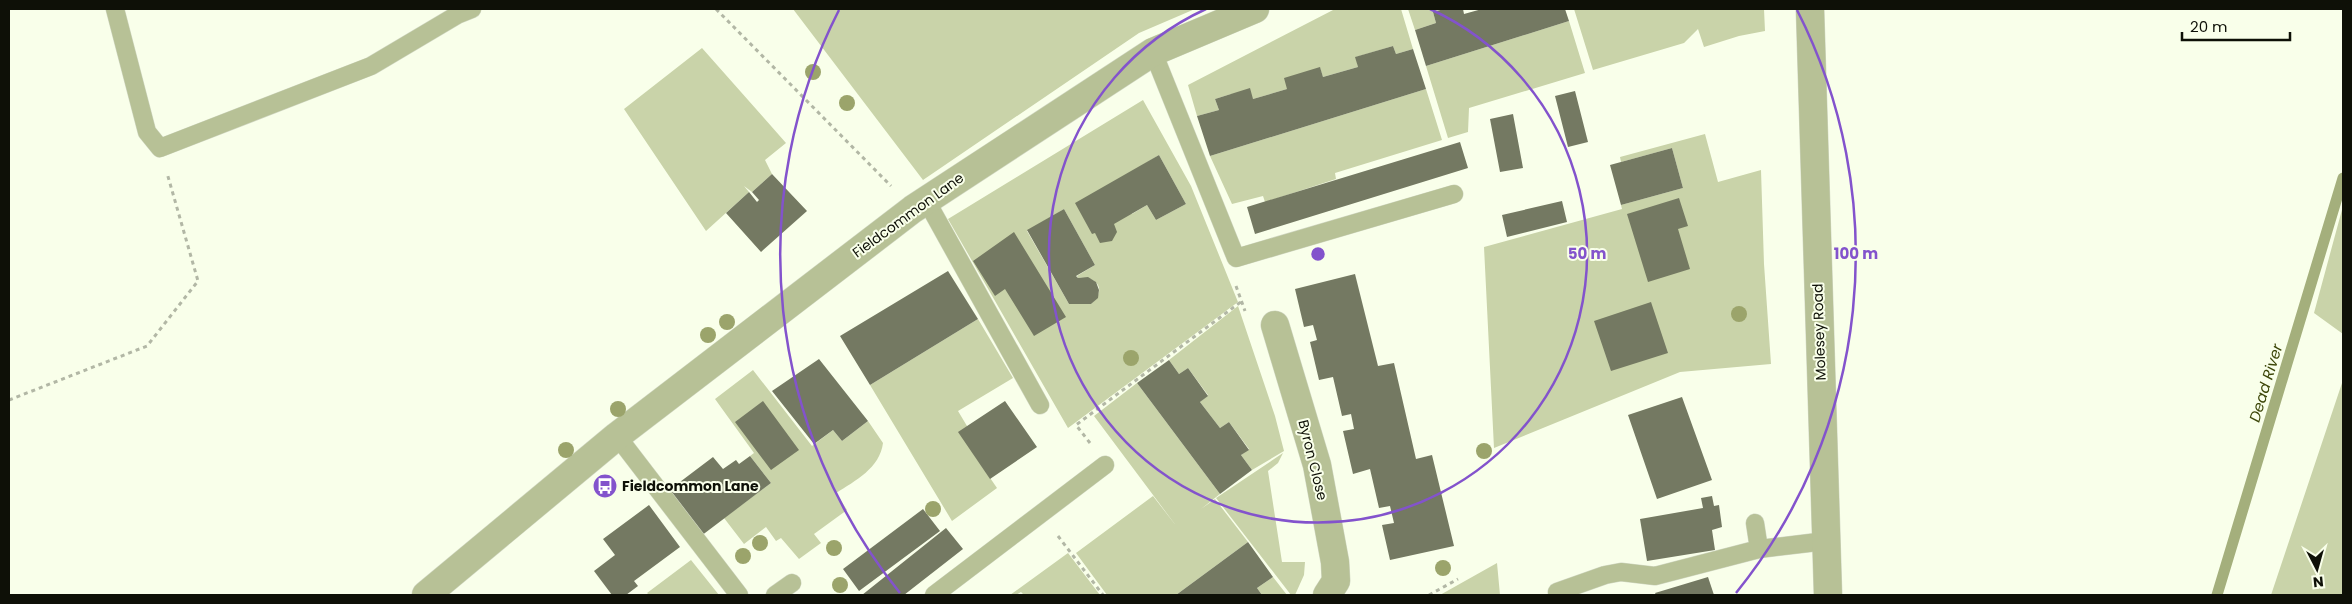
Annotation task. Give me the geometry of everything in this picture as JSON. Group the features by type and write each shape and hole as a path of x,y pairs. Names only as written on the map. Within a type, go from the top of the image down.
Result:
{"street":[{"name":"Fieldcommon Lane","path":"426,595 617,436 919,204 1154,52 1255,9"},
{"name":"Molesey Road","path":"1810,9 1828,595"},
{"name":"Byron Close","path":"1275,325 1317,465 1335,562 1336,581 1327,595"}],"lane":[{"path":"115,9 147,132 160,148 371,66 462,11"},
{"path":"1154,52 1236,258 1454,194"},
{"path":"919,204 1040,405"},
{"path":"617,436 739,595"},
{"path":"934,595 1105,465"},
{"path":"1755,523 1759,550"},
{"path":"1557,592 1605,575 1621,572 1655,576 1759,550 1826,541"},
{"path":"774,595 792,583"}],"path":[{"path":"716,9 919,204"},
{"path":"9,400 147,346 198,281 160,148"},
{"path":"1236,258 1227,261 1253,332 1275,325"},
{"path":"1105,465 1076,425 1242,301"},
{"path":"1041,514 1103,595"},
{"path":"1430,595 1458,579"}],"green space":[{"path":"793,9 1195,9 1139,33 923,180"},
{"path":"1335,9 1401,9 1413,49 1396,54 1393,46 1356,57 1358,67 1323,77 1320,68 1287,89 1253,99 1231,94 1215,99 1219,110 1197,116 1188,85"},
{"path":"1408,9 1444,9 1433,12 1436,23 1415,30"},
{"path":"1574,9 1764,9 1765,31 1739,36 1704,47 1698,29 1684,43 1593,70"},
{"path":"1569,21 1585,73 1469,108 1468,132 1448,138 1426,66"},
{"path":"702,48 786,143 765,160 772,174 752,192 744,186 749,192 706,231 624,109"},
{"path":"1426,89 1442,140 1335,173 1336,179 1265,202 1263,196 1232,204 1210,156"},
{"path":"1143,100 1191,186 1238,302 1068,428 948,219","holes":["1159,155 1186,204 1156,220 1147,205 1132,214 1115,182","1064,209 1095,265 1077,276 1078,278 1091,279 1098,285 1099,294 1091,304 1069,304 1027,231"]},
{"path":"1705,134 1718,182 1761,170 1764,264 1771,364 1680,372 1494,448 1484,247 1622,209 1621,205 1683,188 1672,148 1621,162 1620,157"},
{"path":"2343,206 2343,334 2314,313"},
{"path":"1238,306 1275,416 1284,451 1252,470 1241,455 1249,449 1229,422 1220,428 1200,402 1208,395 1188,368 1179,374 1169,360"},
{"path":"978,319 1013,378 958,411 967,426 975,456 997,488 952,521 870,385"},
{"path":"753,370 812,446 833,430 842,441 868,421 883,443 881,452 872,467 836,493 847,510 814,534 821,543 799,559 781,538 776,541 766,527 744,544 724,518 771,483 750,456 754,453 715,399"},
{"path":"2343,380 2343,595 2271,595"},
{"path":"1137,383 1220,494 1201,509 1215,499 1248,542 1176,595 1107,595 1076,553 1153,496 1177,527 1094,416"},
{"path":"1283,453 1278,463 1268,471 1282,562 1305,562 1304,575 1295,595 1291,595 1216,498"},
{"path":"1068,553 1100,595 1024,595 1021,592 1016,595 1010,595"},
{"path":"691,560 719,595 649,595 647,593"},
{"path":"1497,563 1500,595 1440,595"},
{"path":"1273,577 1287,595 1262,595 1257,588"}],"building":[{"path":"1444,9 1463,9 1464,14 1482,9 1565,9 1569,21 1426,66 1415,30 1436,23 1433,12"},
{"path":"1393,46 1396,54 1413,49 1426,89 1210,156 1197,116 1219,110 1215,99 1250,88 1253,99 1287,89 1284,78 1320,67 1323,77 1358,67 1355,57"},
{"path":"1575,91 1588,142 1568,147 1555,96"},
{"path":"1513,114 1523,168 1500,172 1490,119"},
{"path":"1460,142 1468,168 1255,234 1247,207"},
{"path":"1672,148 1683,188 1621,205 1610,165"},
{"path":"1159,155 1186,204 1156,220 1147,205 1114,224 1117,232 1112,241 1100,243 1095,233 1092,234 1075,203"},
{"path":"772,174 807,211 761,252 726,213 749,192 757,202 759,200 752,192"},
{"path":"1679,198 1688,226 1678,229 1690,269 1648,282 1627,214"},
{"path":"1562,201 1567,222 1507,237 1502,215"},
{"path":"1064,209 1095,265 1076,276 1078,278 1088,277 1096,282 1099,290 1098,298 1091,304 1069,304 1027,230"},
{"path":"1014,232 1066,317 1034,336 1005,289 995,296 973,261"},
{"path":"948,271 978,319 870,385 840,336"},
{"path":"1355,274 1378,366 1394,363 1416,459 1432,455 1454,546 1390,560 1382,525 1394,523 1390,506 1379,508 1370,469 1353,474 1343,431 1354,429 1351,414 1342,416 1333,377 1319,380 1310,342 1317,340 1313,325 1304,327 1295,289"},
{"path":"1651,302 1668,353 1611,371 1594,321"},
{"path":"819,359 868,421 842,441 833,430 814,444 772,391"},
{"path":"1169,360 1179,374 1188,368 1208,396 1200,402 1220,428 1229,422 1249,450 1241,455 1252,470 1220,494 1137,383"},
{"path":"1682,397 1712,480 1657,499 1628,415"},
{"path":"763,401 799,450 771,470 735,422"},
{"path":"1005,401 1037,447 990,479 958,432"},
{"path":"750,456 771,483 701,536 668,491 713,457 723,469 736,460 739,464"},
{"path":"1712,496 1714,506 1719,505 1722,527 1712,530 1715,550 1647,561 1640,519 1703,508 1701,498"},
{"path":"649,505 680,547 634,581 638,586 626,595 612,595 594,571 615,555 603,539"},
{"path":"923,509 940,531 859,591 843,569"},
{"path":"946,528 963,549 904,595 862,595"},
{"path":"1248,542 1273,577 1257,588 1262,595 1176,595"},
{"path":"1708,577 1714,595 1656,595 1655,593"}],"waterway":[{"name":"Dead River","path":"2217,595 2343,178"}],"place":[{"name":"Fieldcommon Lane","path":"605,486"}]}
